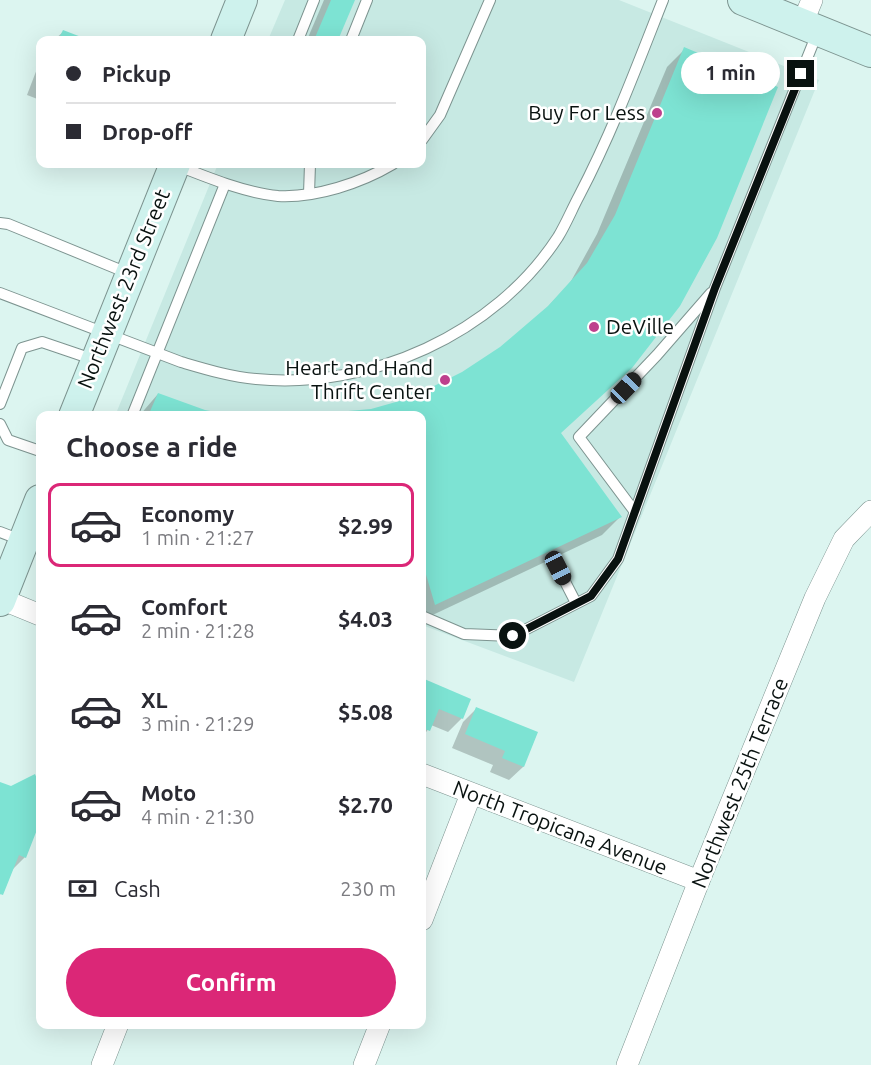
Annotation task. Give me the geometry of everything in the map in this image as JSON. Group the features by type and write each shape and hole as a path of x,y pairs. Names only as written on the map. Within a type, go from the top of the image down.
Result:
{"main road":[{"path":"228,36 242,0"},
{"path":"742,0 810,18 871,52"},
{"name":"Northwest 23rd Street","path":"76,411 173,168"},
{"path":"1,595 12,537 36,505"}],"street":[{"name":"Northwest 25th Terrace","path":"627,1065 699,881 815,598 844,539 871,511"},
{"path":"1,595 36,613"},
{"name":"North Tropicana Avenue","path":"426,776 699,881"},
{"path":"426,910 471,794"},
{"path":"102,1065 116,1029"},
{"path":"364,1065 378,1029"}],"lane":[{"path":"300,36 314,0"},
{"path":"353,36 367,0"},
{"path":"426,134 440,115 490,0"},
{"path":"0,404 22,348 42,342 157,353 209,370 256,380 346,376 420,351 443,340 486,312 528,274 558,236 609,133 663,0"},
{"path":"426,617 464,634 513,636 591,596 618,559 810,18"},
{"path":"186,168 225,183 278,196 330,190 386,168"},
{"path":"309,194 310,168"},
{"path":"134,411 225,183"},
{"path":"0,223 8,224 130,274"},
{"path":"635,512 579,437 657,355 715,288"},
{"path":"0,293 101,347"},
{"path":"0,424 8,440 36,450"},
{"path":"558,568 576,603"}],"shaded area":[{"name":"DeVille","path":"285,0 619,0 819,80 574,682 426,626 426,411 117,411 216,168 426,168 426,36 270,36"}],"building":[{"path":"331,0 355,0 340,36 316,36"},
{"path":"63,30 79,36 60,36"},
{"name":"DeVille","path":"684,47 778,87 717,238 680,306 632,368 561,433 622,517 435,605 426,575 426,411 348,411 371,409 410,398 462,372 500,347 548,306 587,263 615,215"},
{"path":"158,393 210,411 150,411"},
{"path":"426,680 471,699 463,719 439,709 430,731 426,730"},
{"path":"476,707 538,732 524,767 502,758 505,751 465,734"},
{"path":"35,774 36,832 26,858 19,855 3,895 0,894 0,782 11,786"}],"place":[{"name":"Buy For Less","path":"657,113"},
{"name":"DeVille","path":"594,327"},
{"name":"Heart and Hand Thrift Center","path":"445,380"}],"route":[{"path":"513,636 591,596 618,559 715,288 801,74"}]}
